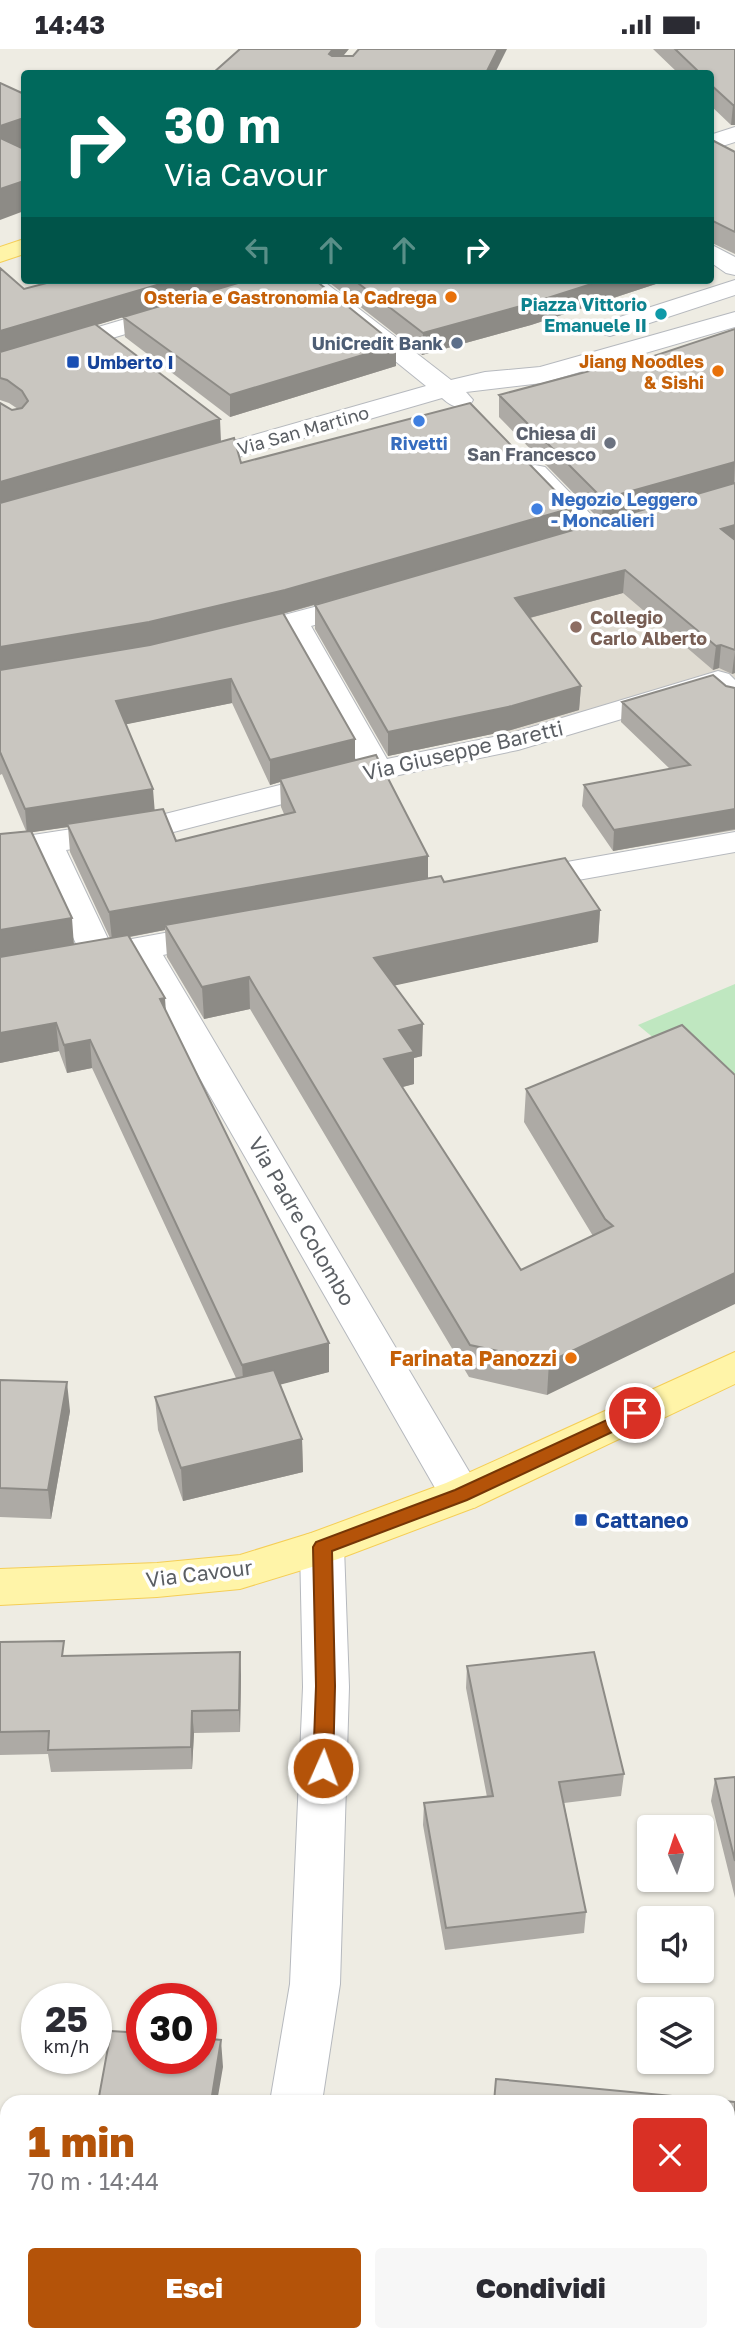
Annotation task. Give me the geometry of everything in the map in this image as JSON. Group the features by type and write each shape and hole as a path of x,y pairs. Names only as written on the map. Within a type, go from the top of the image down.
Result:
{"main road":[{"path":"0,255 21,247"},
{"name":"Via Cavour","path":"0,1587 157,1580 240,1572 322,1547 461,1495 735,1367"}],"street":[{"path":"714,254 735,268"},
{"path":"312,284 478,414"},
{"path":"590,335 735,288"},
{"path":"0,364 203,303"},
{"path":"485,380 542,375 735,319"},
{"path":"99,333 121,350"},
{"path":"485,380 564,344"},
{"name":"Via San Martino","path":"156,472 238,438 485,380"},
{"path":"514,451 595,535"},
{"path":"216,642 386,596"},
{"path":"294,623 378,770"},
{"name":"Via Giuseppe Baretti","path":"0,850 158,826 378,770 518,741 726,689"},
{"path":"491,886 735,842"},
{"path":"47,844 99,955"},
{"path":"0,973 248,929"},
{"name":"Via Padre Colombo","path":"142,948 461,1495"},
{"path":"297,2095 315,1984 326,1686 322,1547"}],"shaded area":[{"name":"Collegio Carlo Alberto","path":"735,508 735,690 582,713 497,737 400,603"}],"green space":[{"path":"735,984 735,1105 638,1025"}],"building":[{"path":"240,49 333,49 329,54 332,56 353,56 359,49 498,49 488,70 216,70"},
{"path":"675,49 735,49 735,105 714,88 714,70 697,70"},
{"path":"0,83 21,93 21,119 0,126"},
{"path":"0,138 21,148 21,182 0,189"},
{"path":"714,141 735,152 735,232 714,222"},
{"path":"0,268 24,289 43,284 160,284 0,331"},
{"path":"234,284 320,284 396,345 230,395 123,317"},
{"path":"359,284 591,284 532,303 423,333"},
{"path":"95,324 220,419 0,482 0,403 12,410 22,408 28,401 22,391 0,378 0,352"},
{"path":"735,329 735,462 603,499 499,395 623,362 627,365"},
{"path":"470,403 572,508 285,590 149,622 0,647 0,503 234,438 241,463"},
{"path":"735,483 735,525 721,529 735,540 735,650 716,646 625,570 515,598 581,686 512,706 388,732 315,605"},
{"path":"283,613 355,739 270,760 231,679 116,701 153,789 25,809 0,752 0,670 150,645"},
{"path":"713,675 726,686 735,688 735,809 614,830 584,785 690,765 622,702"},
{"path":"376,755 428,856 109,912 67,824 163,809 176,841 295,812 280,779"},
{"path":"31,831 72,918 0,930 0,834"},
{"path":"565,858 600,910 374,958 423,1024 399,1030 414,1052 384,1059 521,1270 613,1226 605,1219 526,1089 682,1025 735,1075 735,1273 549,1362 470,1345 249,977 202,987 165,925 441,876 444,882"},
{"path":"128,935 165,998 160,999 329,1343 242,1365 90,1040 64,1045 56,1023 0,1033 0,957"},
{"path":"274,1370 302,1439 181,1468 155,1397"},
{"path":"0,1380 67,1382 48,1490 0,1488"},
{"path":"64,1641 62,1656 240,1652 239,1710 192,1711 191,1747 48,1750 49,1731 0,1732 0,1642"},
{"path":"594,1652 624,1774 559,1782 586,1912 446,1928 424,1803 493,1796 467,1666"},
{"path":"735,1777 735,1861 715,1779"},
{"path":"112,2031 126,2032 126,2074 216,2074 212,2095 99,2095 103,2074 112,2074"},
{"path":"217,2040 221,2040 217,2065"},
{"path":"496,2079 662,2095 495,2095"}],"place":[{"name":"Osteria e Gastronomia la Cadrega","path":"451,297"},
{"name":"Piazza Vittorio Emanuele II","path":"661,314"},
{"name":"UniCredit Bank","path":"457,343"},
{"name":"Umberto I","path":"73,362"},
{"name":"Jiang Noodles & Sishi","path":"718,371"},
{"name":"Rivetti","path":"419,421"},
{"name":"Chiesa di San Francesco","path":"610,443"},
{"name":"Negozio Leggero - Moncalieri","path":"537,509"},
{"name":"Collegio Carlo Alberto","path":"576,627"},
{"name":"Farinata Panozzi","path":"571,1358"},
{"name":"Cattaneo","path":"581,1520"}],"route":[{"path":"323,1768 326,1686 322,1547 461,1495 635,1413"}]}
